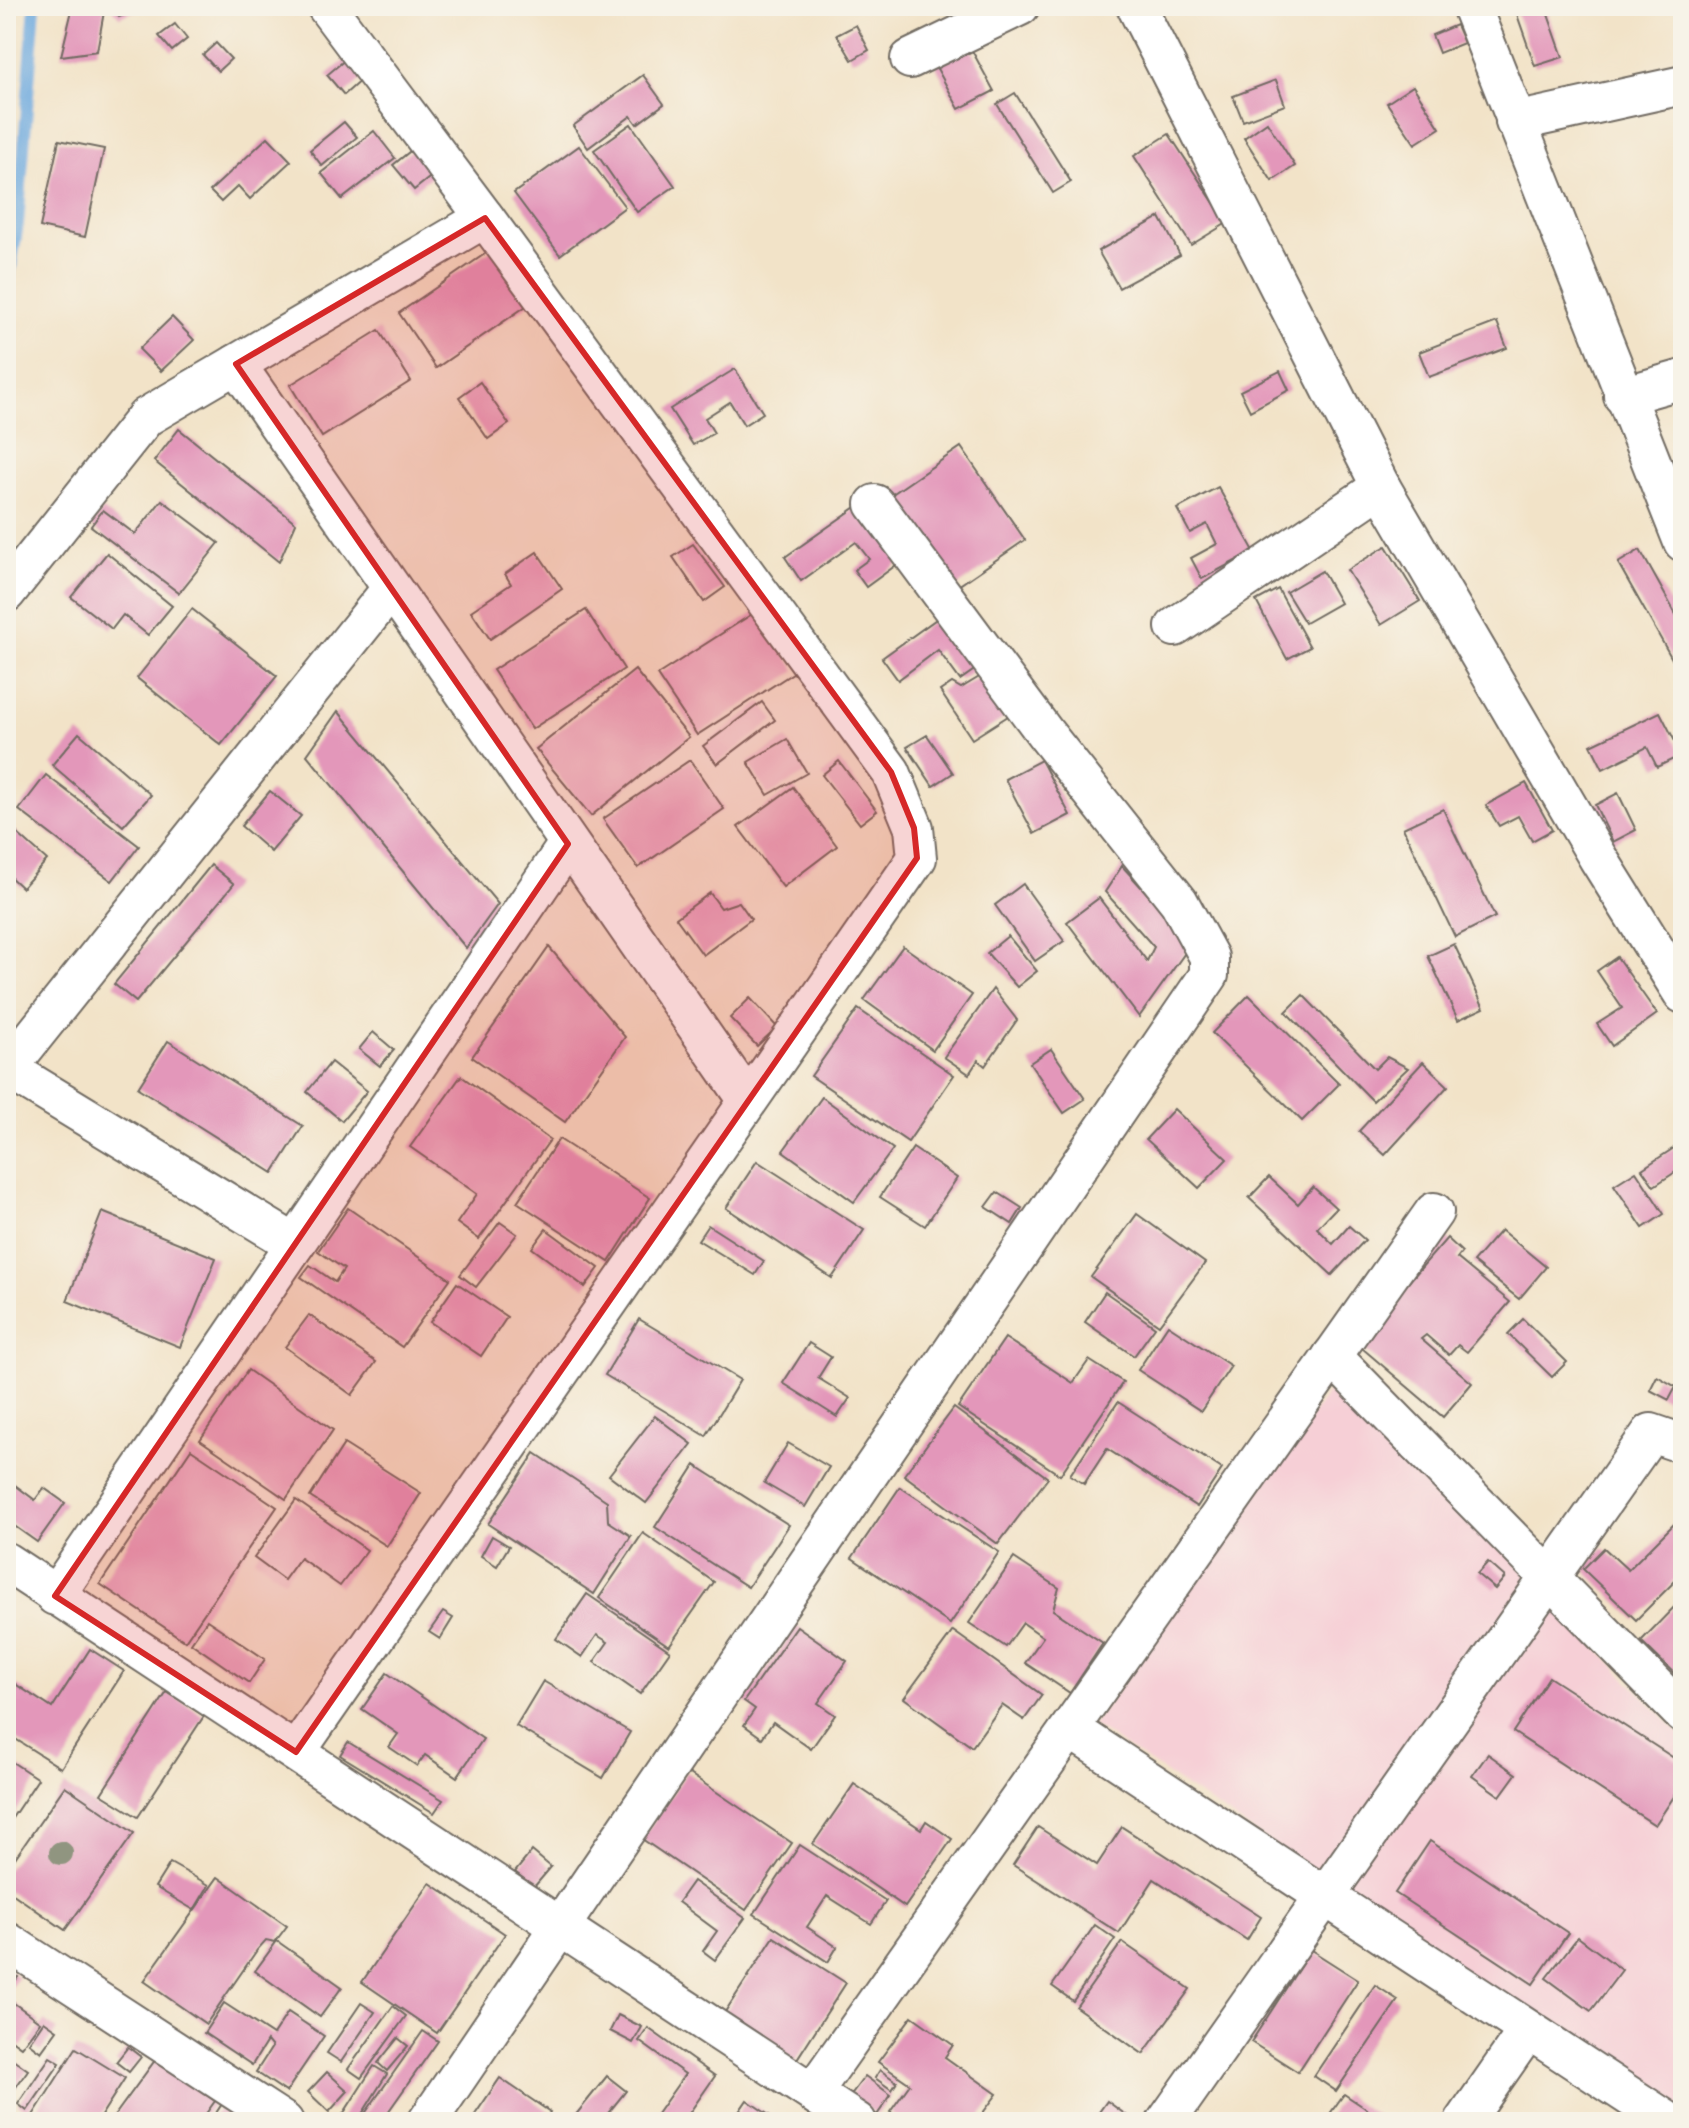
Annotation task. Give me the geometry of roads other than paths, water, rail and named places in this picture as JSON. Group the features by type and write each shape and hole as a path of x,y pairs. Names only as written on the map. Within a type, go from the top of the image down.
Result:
{"street":[{"path":"296,1752 917,858 914,828 891,772 326,6"},
{"path":"910,59 1020,6"},
{"path":"1136,6 1381,487 1598,858 1683,994"},
{"path":"1471,6 1683,542"},
{"path":"1515,122 1683,85"},
{"path":"6,593 146,417 485,218"},
{"path":"236,364 747,1099"},
{"path":"1623,396 1683,379"},
{"path":"1175,627 1381,487"},
{"path":"427,2122 1209,975 1209,957 1179,902 1045,733 875,504"},
{"path":"295,1244 7,1070 391,589"},
{"path":"55,1596 568,844"},
{"path":"813,2092 1434,1212"},
{"path":"1332,1356 1683,1714"},
{"path":"1166,2122 1651,1433 1683,1444"},
{"path":"6,1562 857,2122"},
{"path":"1070,1729 1669,2122"},
{"path":"6,1941 284,2122"},
{"path":"1464,2122 1528,2030"}],"waterway":[{"path":"6,297 18,223 35,6"}]}
